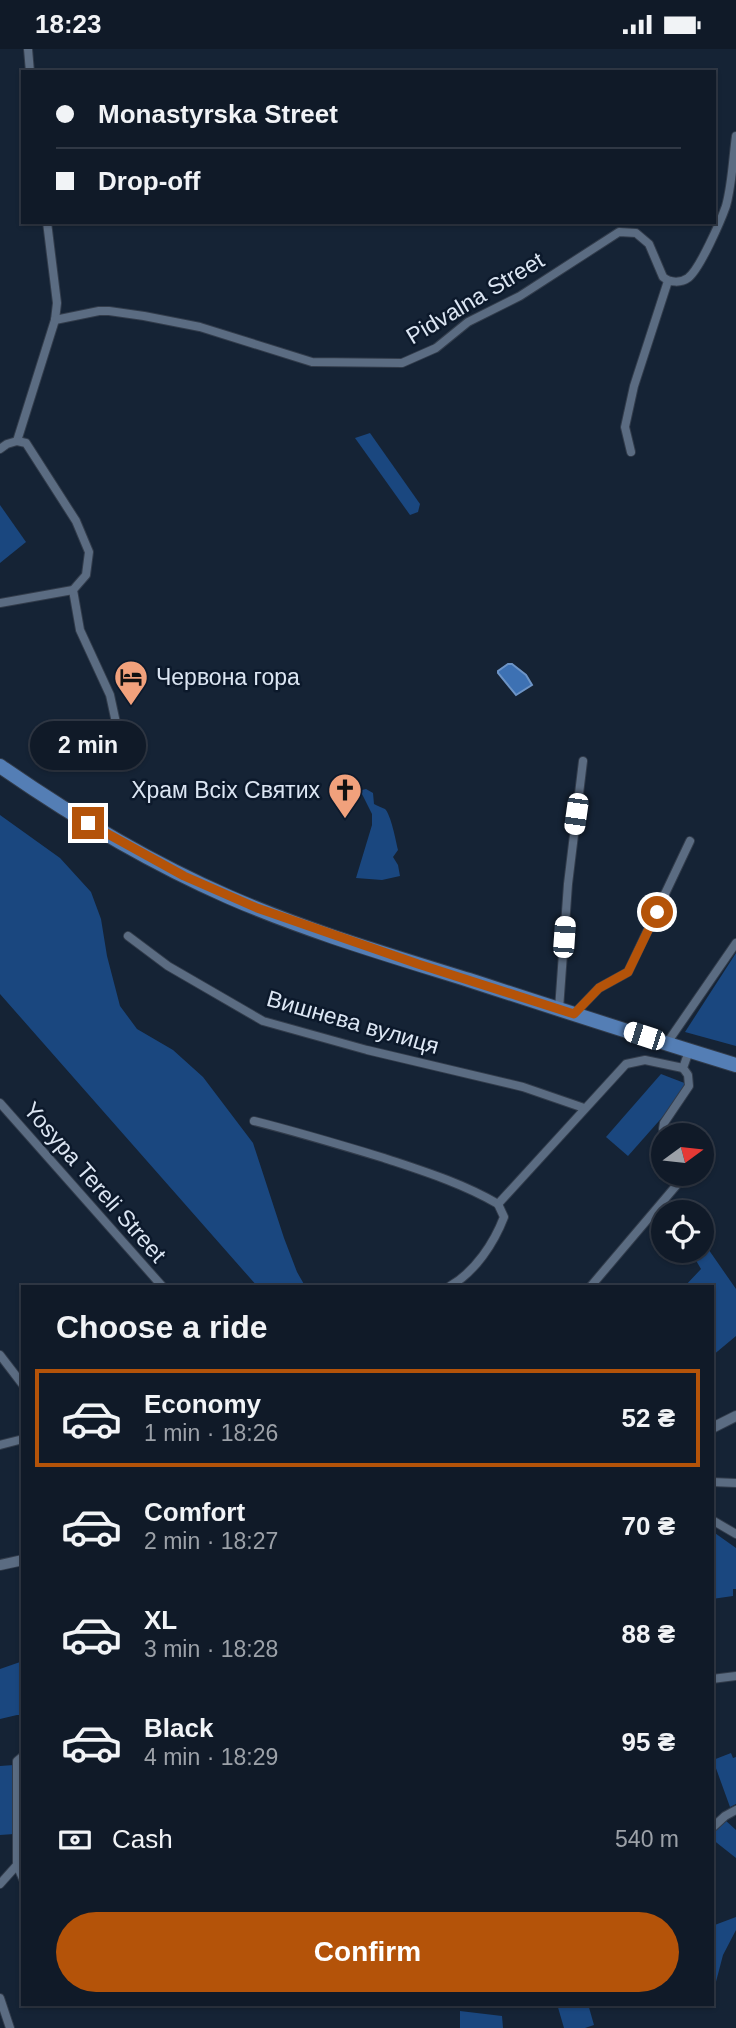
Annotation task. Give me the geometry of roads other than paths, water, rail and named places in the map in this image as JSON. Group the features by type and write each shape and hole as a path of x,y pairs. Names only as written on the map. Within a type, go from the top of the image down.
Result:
{"highway":[{"path":"0,766 126,845 228,896 326,933 736,1065"}],"street":[{"path":"18,49 28,49 30,70"},
{"path":"631,452 625,426 634,386 668,281 677,282 688,278 699,264 726,205 736,136"},
{"path":"17,441 55,320 57,303 47,224"},
{"name":"Pidvalna Street","path":"55,320 109,311 200,327 312,362 402,362 436,348 468,322 520,296 619,232 636,233 649,244 663,277 668,281"},
{"path":"0,449 17,441 26,443 76,521 89,552 86,575 73,590 0,603"},
{"path":"73,590 80,630 110,695 120,741"},
{"path":"559,1009 568,875 583,761"},
{"path":"574,1014 599,988 628,972 690,841"},
{"name":"Вишнева вулиця","path":"128,936 167,966 263,1021 367,1050 523,1087 584,1108"},
{"path":"667,1043 736,943"},
{"path":"683,1068 689,1051"},
{"path":"498,1205 622,1067 632,1061 656,1061 683,1068 690,1081 664,1123"},
{"name":"Yosypa Tereli Street","path":"0,1103 161,1285"},
{"path":"254,1121 428,1172 462,1185 498,1205 504,1217 500,1228 481,1259 462,1279 452,1285"},
{"path":"592,1285 676,1187"},
{"path":"0,1355 21,1382"},
{"path":"714,1427 736,1416"},
{"path":"0,1445 21,1440"},
{"path":"714,1482 736,1483"},
{"path":"714,1521 736,1534"},
{"path":"0,1565 21,1560"},
{"path":"714,1679 736,1676"},
{"path":"21,1758 17,1761 18,1865 21,1873"},
{"path":"714,1826 736,1810"},
{"path":"1,1879 18,1865"},
{"path":"0,1998 10,2028"}],"place":[{"name":"Червона гора","path":"131,707"},
{"name":"Храм Всіх Святих","path":"345,820"}]}
